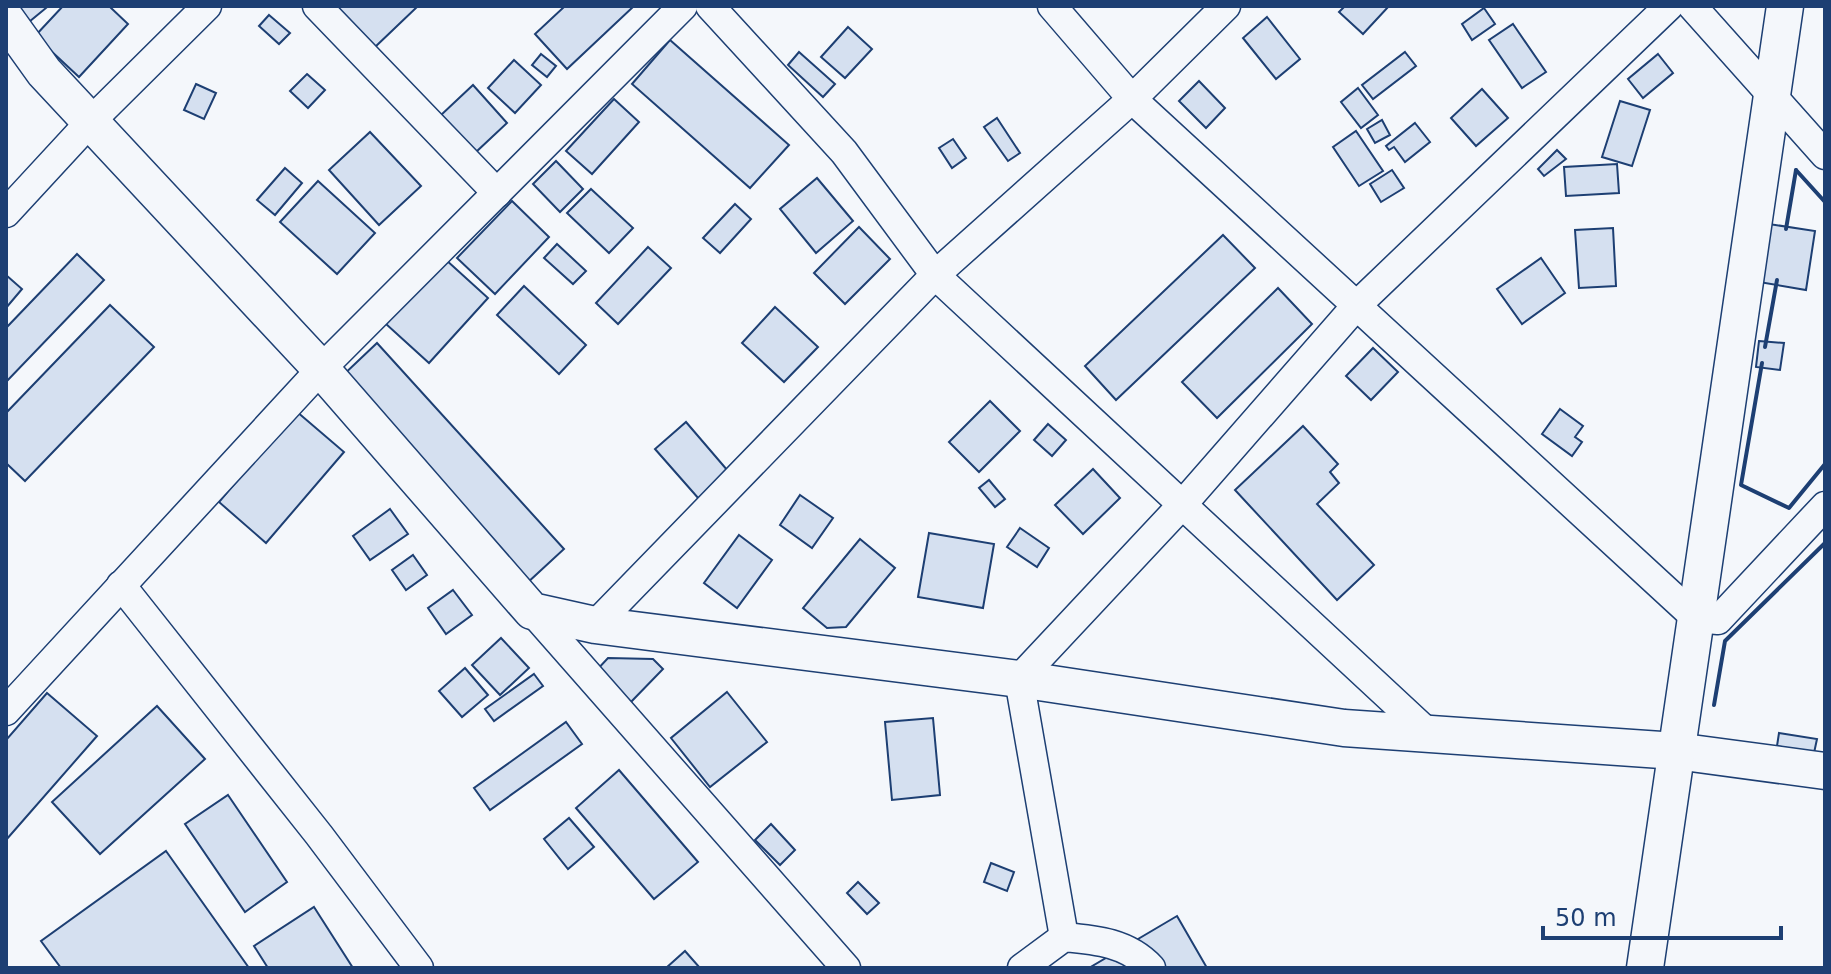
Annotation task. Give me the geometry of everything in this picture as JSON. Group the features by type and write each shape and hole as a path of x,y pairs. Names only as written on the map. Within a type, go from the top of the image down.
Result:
{"street":[{"path":"6,213 90,122 207,6"},
{"path":"317,6 497,193"},
{"path":"6,711 321,369 683,6"},
{"path":"710,6 844,152 935,275 1427,732"},
{"path":"1052,6 1132,99 1696,618 1718,620 1825,506"},
{"path":"595,625 935,275 1132,99 1226,6"},
{"path":"1019,679 1182,505 1356,306 1669,6"},
{"path":"1692,6 1825,155"},
{"path":"1645,968 1785,6"},
{"path":"6,19 44,72 321,369 846,968"},
{"path":"121,585 319,835 419,968"},
{"path":"532,611 595,625 1019,679 1344,728 1676,751 1825,771"},
{"path":"1019,679 1064,937"},
{"path":"1022,968 1064,937 1103,941 1138,954 1151,968"}],"building":[{"path":"9,6 44,6 46,8 24,26"},
{"path":"63,6 109,6 128,24 79,77 35,36"},
{"path":"335,6 418,6 374,48"},
{"path":"565,6 634,6 567,69 535,34"},
{"path":"1345,6 1389,6 1363,34 1339,12"},
{"path":"1484,8 1495,24 1472,40 1462,24"},
{"path":"269,15 290,33 279,44 259,26"},
{"path":"1267,17 1300,59 1276,79 1243,38"},
{"path":"1513,24 1546,72 1522,88 1489,40"},
{"path":"848,27 872,49 845,78 821,57"},
{"path":"670,40 789,145 750,188 632,84"},
{"path":"799,52 835,84 823,97 788,65"},
{"path":"1405,52 1416,66 1373,99 1362,85"},
{"path":"541,54 556,66 547,77 532,65"},
{"path":"1658,54 1673,73 1643,98 1628,79"},
{"path":"514,60 541,85 515,113 488,88"},
{"path":"307,74 325,90 308,108 290,91"},
{"path":"1199,81 1225,108 1206,128 1179,101"},
{"path":"196,84 216,93 204,119 184,110"},
{"path":"473,85 507,123 476,152 441,115"},
{"path":"1358,88 1378,115 1361,128 1341,102"},
{"path":"1482,89 1508,118 1476,146 1451,118"},
{"path":"614,99 639,122 592,174 566,151"},
{"path":"1620,101 1650,110 1632,166 1602,157"},
{"path":"997,118 1020,153 1008,161 984,127"},
{"path":"1382,120 1390,135 1375,143 1367,129"},
{"path":"1415,123 1430,142 1405,162 1394,147 1389,150 1386,146"},
{"path":"1356,131 1383,171 1359,186 1333,147"},
{"path":"370,132 421,186 379,225 329,170"},
{"path":"953,139 966,158 952,168 939,148"},
{"path":"1557,150 1566,159 1544,176 1538,169"},
{"path":"556,161 583,189 560,212 533,184"},
{"path":"1617,164 1619,193 1566,196 1564,167"},
{"path":"285,168 302,183 275,215 257,200"},
{"path":"1392,170 1404,188 1381,202 1370,184"},
{"path":"817,178 853,221 816,253 780,209"},
{"path":"318,181 375,233 337,274 280,222"},
{"path":"591,189 633,228 609,253 567,213"},
{"path":"512,201 549,237 495,294 457,258"},
{"path":"735,204 751,219 720,253 703,238"},
{"path":"1769,224 1815,231 1806,290 1759,282"},
{"path":"859,227 890,259 845,304 814,273"},
{"path":"1613,228 1616,286 1579,288 1575,230"},
{"path":"1223,235 1255,268 1116,400 1085,366"},
{"path":"557,244 586,271 573,284 544,258"},
{"path":"648,247 671,268 618,324 596,303"},
{"path":"77,254 104,280 6,382 6,328"},
{"path":"1541,258 1565,293 1522,324 1497,289"},
{"path":"445,259 488,298 429,363 386,324"},
{"path":"6,275 22,289 6,308"},
{"path":"524,286 586,345 559,374 497,315"},
{"path":"1278,288 1312,324 1217,418 1182,382"},
{"path":"110,305 154,347 25,481 6,463 6,413"},
{"path":"775,307 818,347 784,382 742,343"},
{"path":"1759,341 1784,343 1780,370 1756,367"},
{"path":"377,343 564,549 526,584 339,379"},
{"path":"1373,348 1398,372 1371,400 1346,376"},
{"path":"990,401 1020,431 979,472 949,442"},
{"path":"1560,409 1583,426 1575,437 1582,442 1572,456 1542,434"},
{"path":"296,411 344,452 266,543 219,502"},
{"path":"686,422 734,478 706,507 655,449"},
{"path":"1048,424 1066,440 1052,456 1034,440"},
{"path":"1303,426 1338,464 1330,472 1339,483 1317,504 1374,565 1337,600 1235,490"},
{"path":"1093,469 1120,498 1083,534 1055,505"},
{"path":"989,480 1005,499 995,507 979,488"},
{"path":"800,495 833,518 812,548 780,525"},
{"path":"390,509 408,534 370,560 353,536"},
{"path":"1020,528 1049,548 1037,567 1007,547"},
{"path":"929,533 994,544 983,608 918,597"},
{"path":"739,535 772,560 737,608 704,583"},
{"path":"860,539 895,568 846,627 827,628 803,608"},
{"path":"413,555 427,575 406,590 392,570"},
{"path":"453,590 472,615 446,634 428,608"},
{"path":"501,638 529,668 500,695 472,665"},
{"path":"608,658 653,659 663,669 628,705 594,673"},
{"path":"465,668 488,695 462,717 439,691"},
{"path":"534,674 543,686 494,721 485,709"},
{"path":"727,692 767,742 710,787 671,738"},
{"path":"47,693 97,736 6,840 6,740"},
{"path":"157,706 205,759 100,854 52,802"},
{"path":"933,718 940,795 892,800 885,722"},
{"path":"566,722 582,744 490,810 474,788"},
{"path":"1779,733 1817,739 1814,753 1777,746"},
{"path":"619,770 698,862 654,899 576,808"},
{"path":"228,795 287,882 245,912 185,824"},
{"path":"569,818 594,847 568,869 544,839"},
{"path":"771,824 795,850 780,865 755,840"},
{"path":"166,851 249,968 61,968 41,941"},
{"path":"991,863 1014,872 1007,891 984,882"},
{"path":"858,882 879,903 867,914 847,893"},
{"path":"314,907 353,968 268,968 254,946"},
{"path":"1177,916 1207,968 1089,968"},
{"path":"685,951 700,968 666,968"}],"wall":[{"path":"1796,170 1825,202"},
{"path":"1786,229 1796,170"},
{"path":"1765,347 1777,280"},
{"path":"1762,363 1741,485 1789,508 1825,464"},
{"path":"1714,705 1725,641 1825,543"}]}
